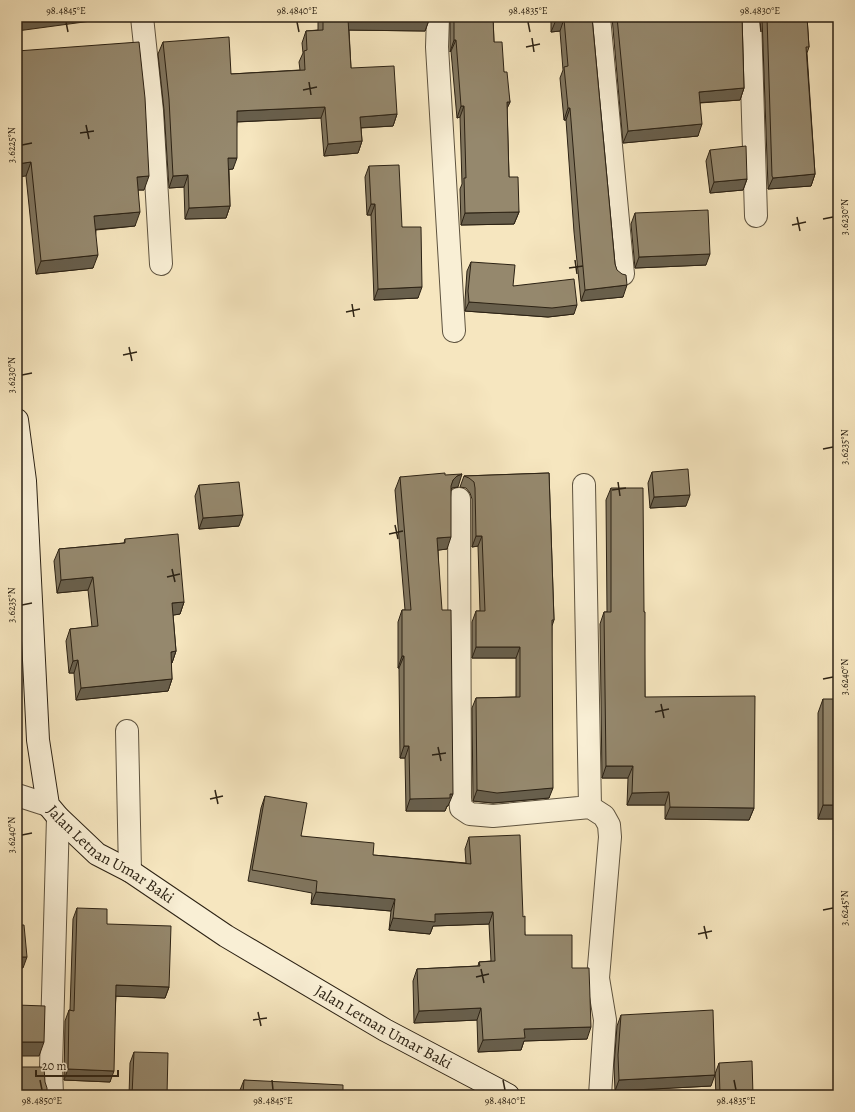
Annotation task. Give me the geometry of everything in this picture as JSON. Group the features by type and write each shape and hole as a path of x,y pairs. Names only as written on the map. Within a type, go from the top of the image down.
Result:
{"street":[{"path":"142,17 152,111 161,264"},
{"path":"438,17 438,47 454,331"},
{"path":"599,17 623,274"},
{"path":"750,17 756,216"},
{"name":"Jalan Letnan Umar Baki","path":"17,420 33,614 38,740 53,811 97,854 130,871 226,936 385,1030 508,1095"},
{"path":"584,485 590,807"},
{"path":"459,499 461,808 470,814 493,816 590,807 604,816 609,825 610,837 598,978 605,1020 600,1095"},
{"path":"126,732 130,871"},
{"path":"17,795 53,811 41,1068 52,1095"}],"building":[{"path":"17,17 38,17 17,20"},
{"path":"323,17 429,17 429,20 348,19 351,68 394,66 397,114 360,117 362,141 328,144 325,107 237,111 237,158 228,158 230,206 189,208 188,175 173,176 169,99 163,42 229,37 231,74 305,70 304,51 307,50 306,31 323,30"},
{"path":"454,17 493,17 494,42 502,42 504,72 507,72 510,102 507,102 509,177 518,177 519,212 465,213 464,178 466,178 464,106 461,106 456,40 454,40"},
{"path":"555,17 592,17 615,264 617,270 626,275 627,285 585,290 570,108 568,108 564,67 568,66 564,19 556,20"},
{"path":"617,17 742,17 744,88 699,92 702,124 628,131"},
{"path":"767,17 807,17 809,47 806,47 815,174 773,178 772,176"},
{"path":"139,42 145,98 149,176 137,177 140,212 94,216 98,255 41,261 31,162 17,164 17,51"},
{"path":"746,146 747,179 714,182 710,150"},
{"path":"399,165 402,227 421,227 422,287 378,289 375,204 371,204 369,166"},
{"path":"708,210 710,254 639,257 635,213"},
{"path":"471,262 515,265 513,286 574,279 577,305 552,308 469,302 468,291"},
{"path":"688,469 690,495 654,497 652,472"},
{"path":"445,473 445,475 462,474 453,480 451,486 451,537 437,538 442,610 451,610 453,794 450,794 450,798 410,799 409,746 404,746 404,656 402,656 402,610 411,610 400,477"},
{"path":"549,473 554,620 552,620 553,788 497,793 477,790 476,698 520,697 520,647 476,647 476,611 485,611 482,536 476,536 474,482 464,476"},
{"path":"239,482 243,515 203,518 199,485"},
{"path":"611,488 643,488 645,697 755,696 754,808 670,807 669,792 632,793 633,766 606,766 604,612 611,612"},
{"path":"178,534 184,602 172,603 176,651 171,652 172,679 81,688 78,660 73,661 70,629 98,626 93,577 61,580 59,549 125,543 125,539"},
{"path":"823,699 838,699 838,805 823,805"},
{"path":"265,796 307,803 301,836 374,843 373,855 471,864 469,837 520,835 525,935 572,935 572,968 589,968 591,1027 524,1029 525,1038 483,1040 481,1008 419,1011 417,969 480,966 479,962 495,961 493,912 435,914 435,922 393,918 395,899 316,892 317,881 252,870"},
{"path":"17,867 21,868 18,925 24,925 27,957 17,957"},
{"path":"77,908 107,909 107,924 171,926 169,987 116,985 114,1071 68,1069 69,1010 74,1011"},
{"path":"17,1005 45,1006 44,1042 17,1043"},
{"path":"713,1010 715,1075 619,1080 618,1055 621,1015"},
{"path":"134,1052 168,1053 167,1095 132,1095"},
{"path":"752,1061 753,1095 720,1095 719,1063"},
{"path":"17,1065 22,1067 44,1067 47,1095 17,1095"},
{"path":"244,1080 343,1085 343,1095 243,1095"}]}
